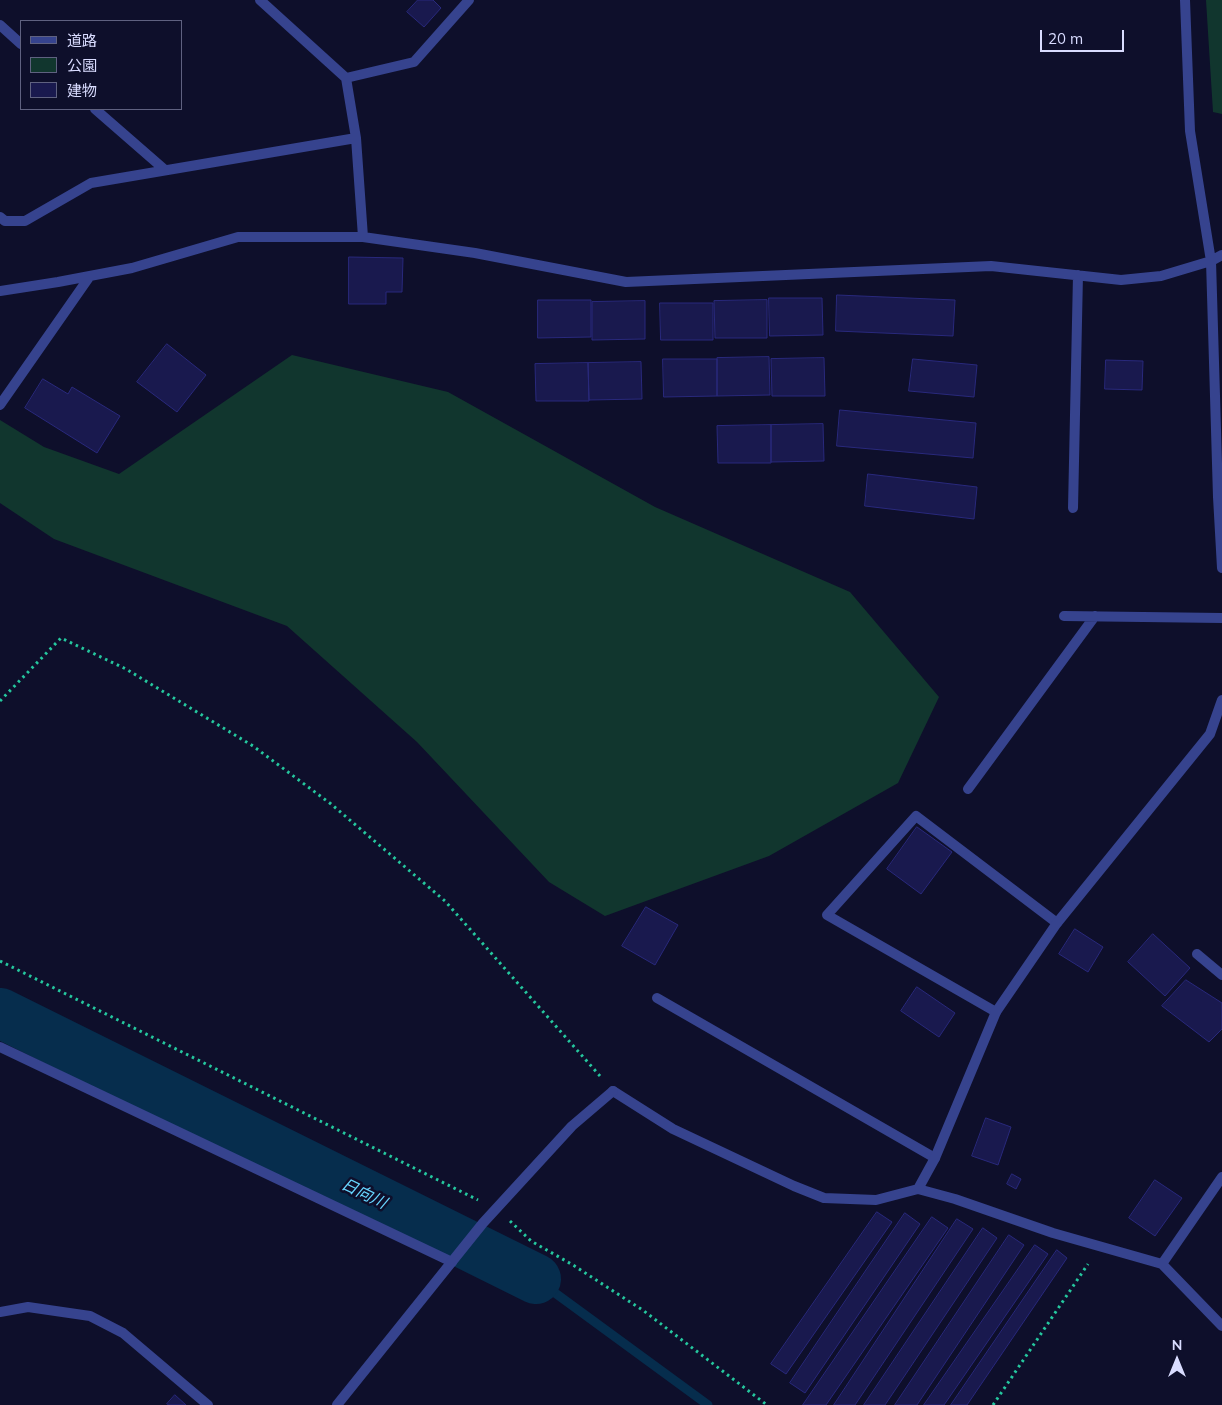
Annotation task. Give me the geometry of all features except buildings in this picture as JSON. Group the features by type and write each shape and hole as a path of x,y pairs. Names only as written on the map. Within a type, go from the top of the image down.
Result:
{"street":[{"path":"260,0 346,78 356,138 363,237"},
{"path":"346,78 414,62 469,0"},
{"path":"1185,0 1190,131 1210,260 1222,568"},
{"path":"0,26 20,43"},
{"path":"96,110 166,170"},
{"path":"0,217 6,221 25,221 91,183 356,138"},
{"path":"0,291 132,268 238,237 363,237 475,253 626,282 991,266 1121,280 1161,276 1222,255"},
{"path":"1073,508 1078,275"},
{"path":"0,405 90,276"},
{"path":"1064,616 1222,618"},
{"path":"968,789 1095,616"},
{"path":"918,1189 935,1158 996,1012 1057,923 1210,734 1222,700"},
{"path":"996,1012 827,915 916,816 1057,923"},
{"path":"1197,954 1222,975"},
{"path":"657,998 935,1158"},
{"path":"0,1047 452,1262"},
{"path":"337,1405 483,1223 572,1126 613,1091 673,1129 794,1186 824,1198 876,1200 918,1189 956,1199 1053,1233 1162,1264 1222,1326"},
{"path":"1162,1264 1222,1177"},
{"path":"0,1312 28,1307 90,1316 122,1333 208,1405"}],"path":[{"path":"0,701 61,638 126,669 253,746 332,804 445,901 613,1091"},
{"path":"0,961 497,1209 531,1241 573,1265 644,1312 767,1405"},
{"path":"993,1405 1099,1246"}],"green space":[{"path":"1206,0 1222,0 1222,114 1213,112"},
{"path":"292,355 448,392 655,507 850,592 939,697 898,783 769,856 605,916 549,882 417,742 287,626 54,539 0,503 0,420 44,447 119,474"}],"waterway":[{"name":"日向川","path":"0,1013 536,1279"},
{"name":"日向川","path":"536,1279 708,1405"}]}
